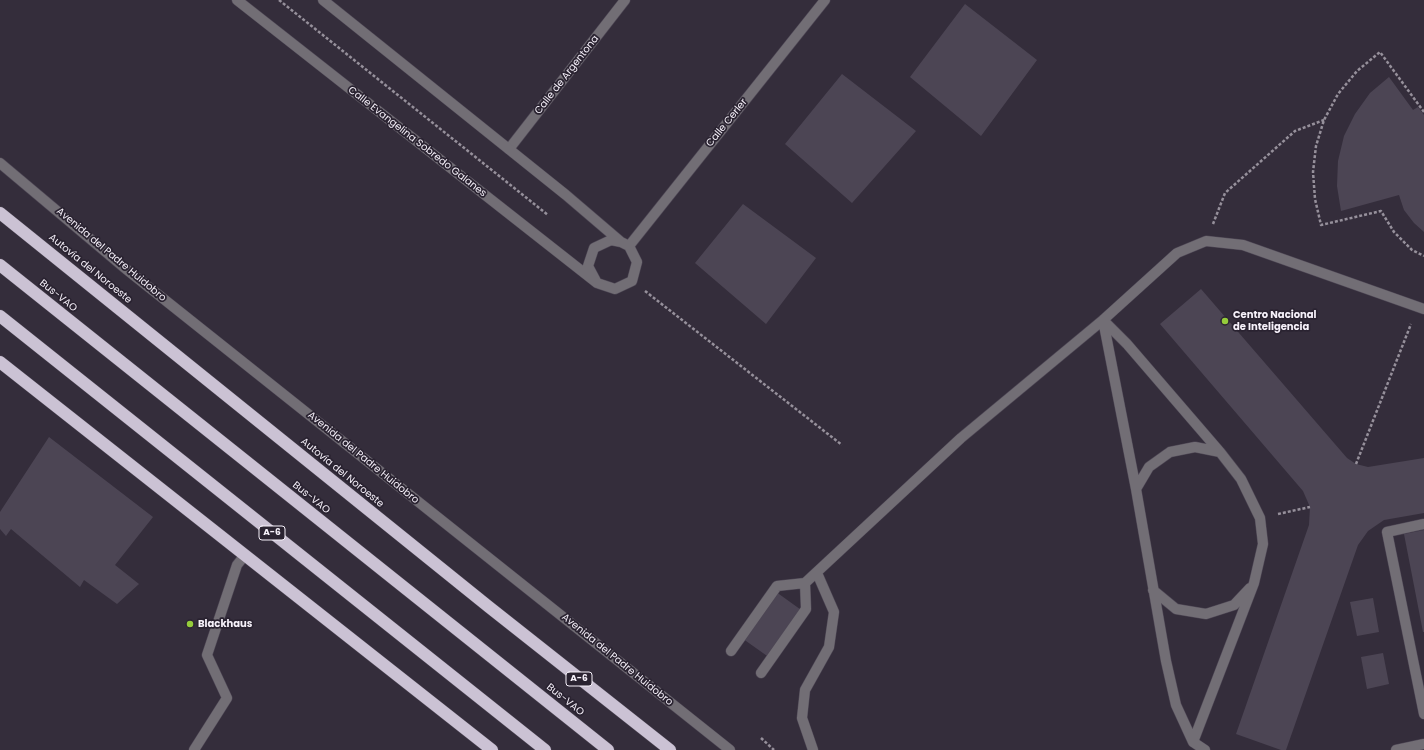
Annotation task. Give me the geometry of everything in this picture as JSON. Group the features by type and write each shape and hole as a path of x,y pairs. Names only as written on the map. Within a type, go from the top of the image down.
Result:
{"highway":[{"name":"Autovía del Noroeste","path":"0,213 489,607 670,750"},
{"name":"Bus-VAO","path":"0,265 608,750"},
{"name":"A-6","path":"0,316 545,750"},
{"path":"0,362 492,750"}],"street":[{"name":"Calle Evangelina Sobredo Galanes","path":"237,0 597,283"},
{"path":"323,0 625,244 637,262 632,281 615,289 597,283 588,266 594,248 611,240 625,244"},
{"name":"Calle de Argentona","path":"509,149 625,0"},
{"name":"Calle Cerler","path":"625,244 825,0"},
{"name":"Avenida del Padre Huidobro","path":"0,163 132,274 730,750"},
{"path":"731,651 776,586 805,583 961,438 1103,320 1176,253 1206,241 1243,245 1421,308"},
{"path":"1103,320 1127,344 1220,452 1241,479 1260,518 1263,544 1254,583 1193,742"},
{"path":"1103,320 1176,705 1193,742 1205,750"},
{"path":"1136,489 1149,467 1170,452 1195,447 1220,452"},
{"path":"1424,524 1387,532 1424,714"},
{"path":"194,750 227,698 207,655 237,565 245,555"},
{"path":"813,750 802,718 805,690 829,647 834,612 817,573"},
{"path":"761,672 806,608 805,583"},
{"path":"1153,590 1176,609 1206,614 1234,605 1254,583"},
{"path":"1396,750 1424,744"}],"path":[{"path":"279,0 548,215"},
{"path":"1424,112 1380,52 1357,71 1338,94 1324,120 1316,146 1313,172 1315,199 1321,225 1381,211 1394,232 1412,250 1424,256"},
{"path":"1206,241 1225,193 1295,131 1324,120"},
{"path":"533,233 566,195"},
{"path":"632,281 842,445"},
{"path":"1356,464 1421,308"},
{"path":"1283,513 1310,507"},
{"path":"761,738 774,750"}],"building":[{"path":"965,4 1037,60 981,136 910,77"},
{"path":"842,74 916,131 852,203 785,144"},
{"path":"1389,77 1413,110 1418,107 1424,115 1424,232 1414,223 1404,210 1399,195 1341,211 1337,186 1338,161 1344,136 1355,114 1370,93"},
{"path":"743,204 816,258 766,324 695,263"},
{"name":"Centro Nacional de Inteligencia","path":"1201,289 1347,458 1356,464 1368,467 1424,458 1424,513 1384,520 1368,531 1358,545 1286,750 1281,750 1236,734 1309,525 1310,507 1303,491 1160,324"},
{"path":"49,437 153,517 115,565 139,584 117,604 84,580 80,587 11,529 6,536 0,529 0,512"},
{"path":"1424,530 1424,632 1423,632 1404,534"},
{"path":"772,589 804,612 770,658 739,636"},
{"path":"1373,598 1379,632 1357,636 1350,602"},
{"path":"1383,653 1389,684 1367,689 1361,657"}],"place":[{"name":"Centro Nacional de Inteligencia","path":"1225,321"},
{"name":"Blackhaus","path":"190,624"}]}
